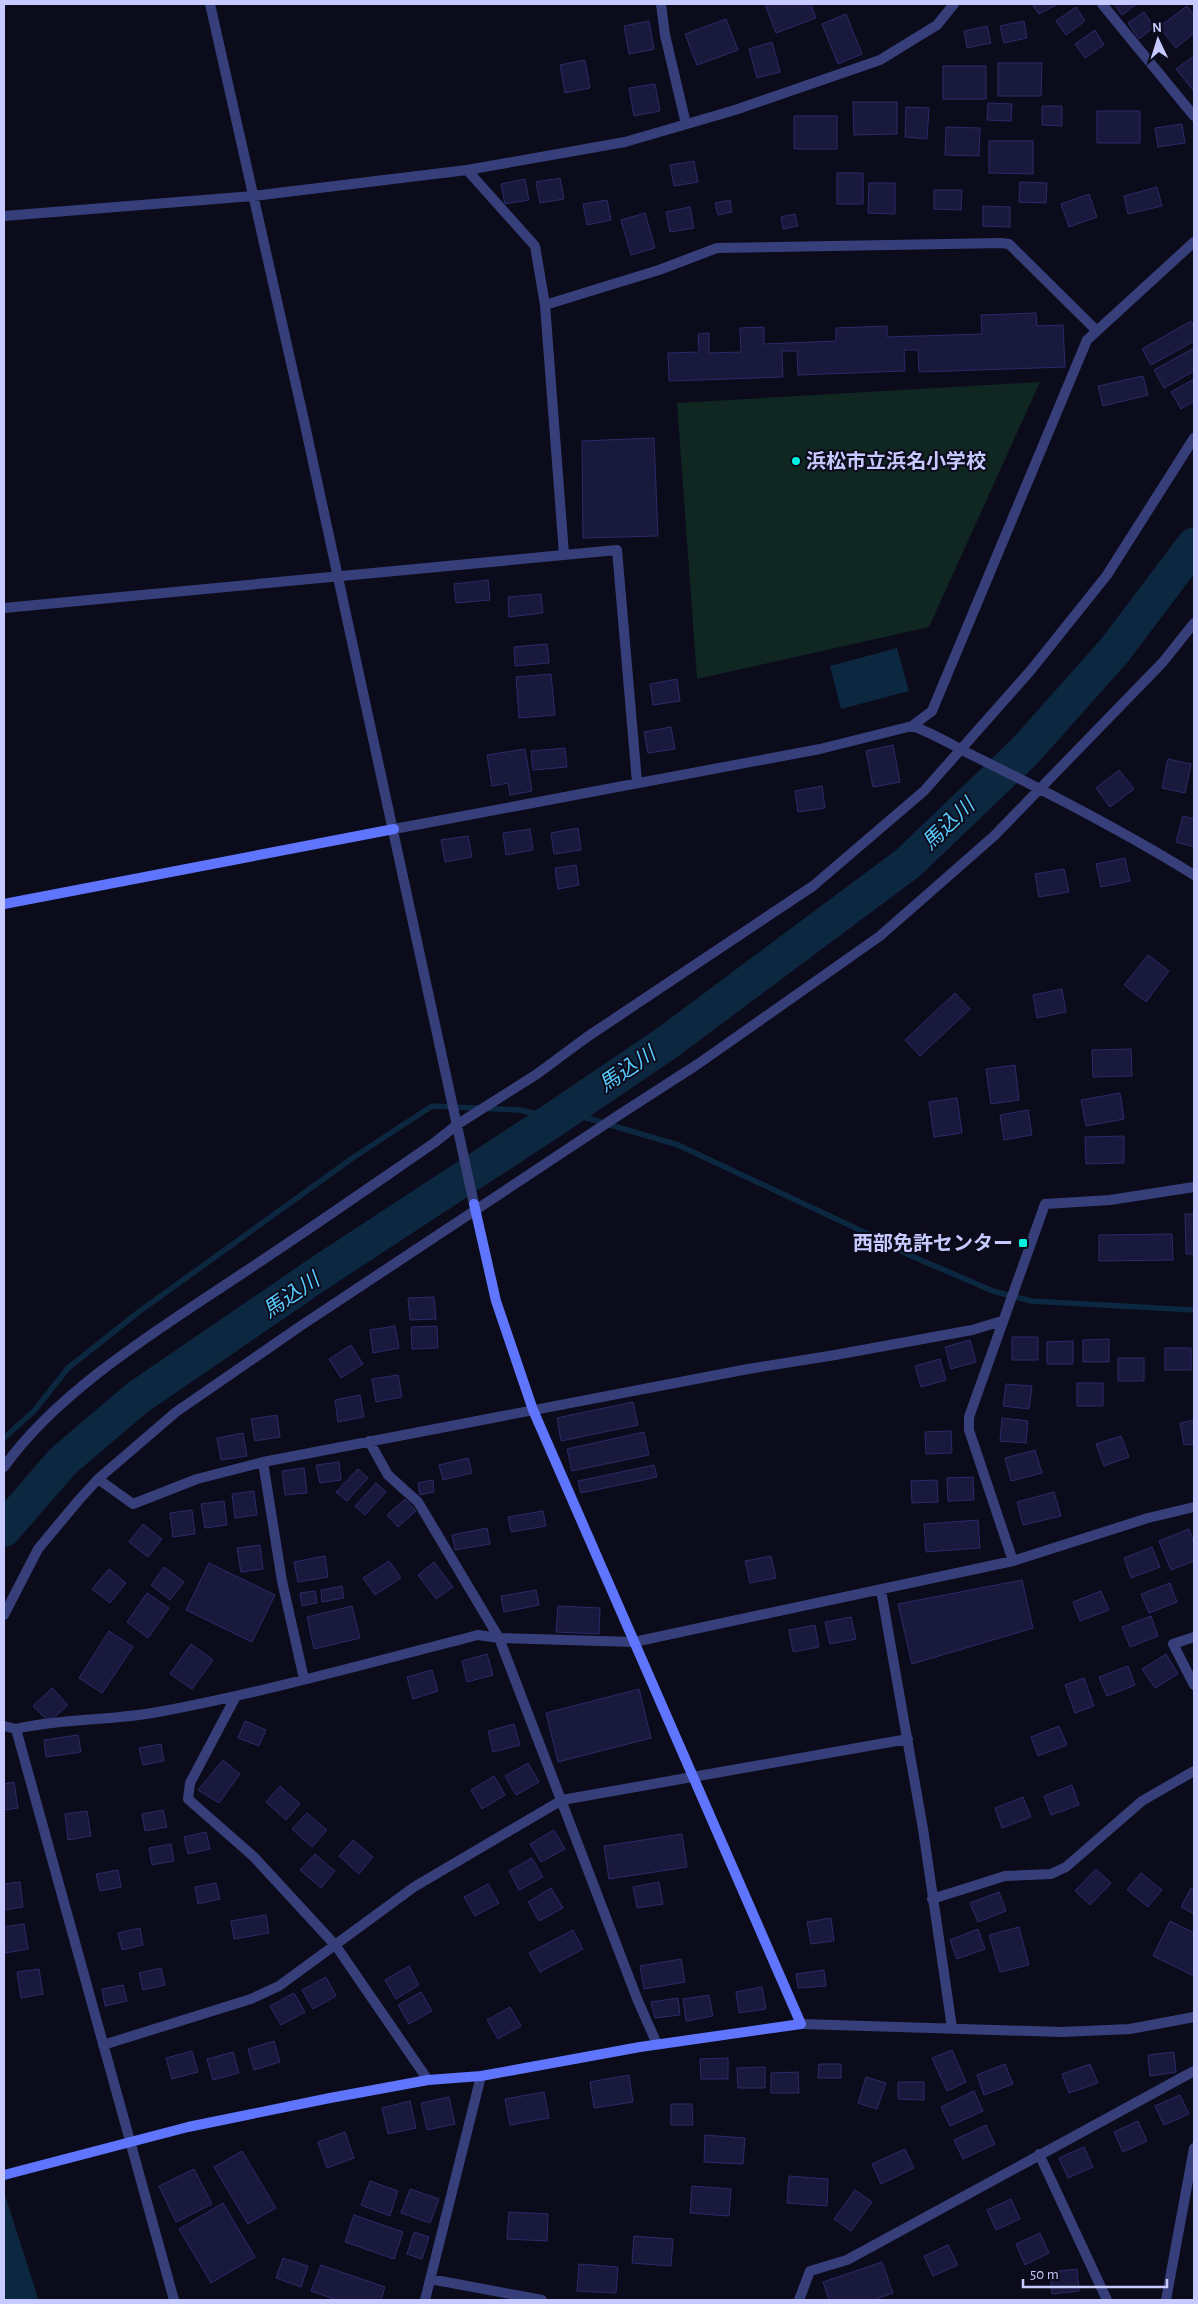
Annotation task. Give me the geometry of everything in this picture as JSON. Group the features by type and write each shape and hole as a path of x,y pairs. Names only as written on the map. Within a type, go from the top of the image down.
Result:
{"street":[{"path":"210,4 394,829 496,1302 532,1410 801,2024"},
{"path":"661,4 665,35 686,124"},
{"path":"4,216 253,196 467,170 625,142 735,110 880,60 937,25 954,4"},
{"path":"1102,4 1194,116"},
{"path":"467,170 535,246 545,305 564,554"},
{"path":"4,904 637,782 820,749 912,726 932,711 1087,340 1194,242"},
{"path":"545,305 659,270 717,248 1001,243 1009,244 1097,331"},
{"path":"4,1467 44,1421 85,1384 144,1340 434,1143 457,1122 538,1074 587,1037 813,886 924,791 1031,670 1107,575 1194,438"},
{"path":"4,608 616,550 637,782"},
{"path":"4,1615 38,1549 98,1479 176,1412 475,1207 698,1064 880,936 994,836 1163,662 1194,623"},
{"path":"912,726 932,732 959,750 1041,789 1146,845 1194,875"},
{"path":"1014,1561 969,1430 969,1417 1045,1204 1110,1200 1194,1187"},
{"path":"98,1479 133,1504 197,1479 263,1462 748,1368 864,1350 972,1330 1002,1321"},
{"path":"369,1441 388,1475 418,1502 499,1638 638,2001 657,2044"},
{"path":"263,1462 282,1581 304,1679"},
{"path":"4,1726 16,1729 36,1724 130,1717 235,1698 478,1635 499,1638 634,1642 1014,1561 1148,1518 1194,1507"},
{"path":"881,1590 908,1739 952,2028"},
{"path":"1194,1637 1173,1644 1194,1685"},
{"path":"235,1698 190,1783 188,1799 254,1857 336,1946 428,2080"},
{"path":"16,1729 174,2300"},
{"path":"103,2045 251,1999 279,1986 414,1887 562,1800 908,1739"},
{"path":"932,1899 1005,1876 1051,1874 1066,1868 1142,1801 1194,1771"},
{"path":"4,2175 198,2125 428,2080 481,2076 657,2044 801,2024 1062,2032 1130,2029 1194,2017"},
{"path":"799,2300 810,2271 847,2260 1194,2071"},
{"path":"425,2300 481,2076"},
{"path":"1166,2300 1194,2148"},
{"path":"1039,2154 1107,2300"},
{"path":"430,2279 542,2300"}],"green space":[{"path":"1040,382 929,627 697,679 677,403"}],"water":[{"path":"897,648 909,691 841,709 830,666"},
{"path":"4,2192 37,2295 38,2300 4,2300"}],"building":[{"path":"765,4 811,4 816,18 776,33"},
{"path":"1032,4 1058,4 1039,14"},
{"path":"1114,4 1137,4 1122,15"},
{"path":"1187,6 1194,15 1194,33 1176,48 1159,27"},
{"path":"1076,7 1085,21 1066,35 1056,21"},
{"path":"1144,12 1154,27 1139,39 1128,23"},
{"path":"846,14 862,54 838,64 822,24"},
{"path":"726,19 738,50 697,65 685,34"},
{"path":"649,21 654,49 629,54 624,26"},
{"path":"1024,21 1027,38 1004,43 1000,26"},
{"path":"987,26 991,43 967,48 964,31"},
{"path":"1095,30 1104,45 1085,58 1075,44"},
{"path":"772,42 780,72 757,78 749,49"},
{"path":"1194,56 1194,89 1193,90 1176,69"},
{"path":"585,60 590,88 565,93 560,65"},
{"path":"998,63 1042,63 1041,96 998,96"},
{"path":"943,66 986,66 986,99 943,99"},
{"path":"655,84 660,111 634,116 629,88"},
{"path":"853,102 897,102 897,134 854,135"},
{"path":"988,103 1012,104 1011,121 987,120"},
{"path":"1042,106 1062,106 1062,126 1042,125"},
{"path":"906,107 929,108 927,139 905,137"},
{"path":"1097,111 1140,111 1140,143 1097,143"},
{"path":"794,116 837,116 837,149 794,149"},
{"path":"1182,124 1185,143 1158,147 1155,128"},
{"path":"946,127 980,128 979,156 945,155"},
{"path":"989,141 1033,141 1033,174 989,173"},
{"path":"694,161 698,182 674,186 670,165"},
{"path":"837,173 863,173 863,204 837,204"},
{"path":"560,178 564,199 540,203 536,182"},
{"path":"525,179 529,200 505,204 501,184"},
{"path":"1020,182 1047,183 1046,203 1019,202"},
{"path":"869,183 895,183 895,214 868,213"},
{"path":"1157,187 1162,206 1128,214 1124,196"},
{"path":"934,190 962,190 961,210 934,209"},
{"path":"1089,194 1097,217 1069,227 1061,204"},
{"path":"607,200 611,220 587,225 583,204"},
{"path":"730,200 732,212 718,215 715,203"},
{"path":"983,206 1010,207 1010,227 983,226"},
{"path":"690,207 694,228 670,232 666,212"},
{"path":"645,213 655,248 631,255 621,220"},
{"path":"795,214 798,226 783,229 781,217"},
{"path":"1036,313 1037,326 1063,325 1065,367 919,372 918,350 904,350 905,371 798,375 797,351 782,351 783,377 669,381 668,353 699,352 698,334 709,333 709,353 741,352 740,328 764,327 764,344 836,341 836,328 887,326 887,337 982,334 981,315"},
{"path":"1191,321 1194,327 1194,341 1151,365 1142,349"},
{"path":"1194,348 1194,371 1164,388 1154,370"},
{"path":"1143,376 1148,395 1103,406 1098,386"},
{"path":"1194,379 1194,401 1181,409 1171,392"},
{"path":"654,438 658,536 583,538 582,441"},
{"path":"488,580 490,600 456,603 454,584"},
{"path":"541,594 543,613 509,617 508,597"},
{"path":"547,644 549,663 515,666 514,647"},
{"path":"551,674 555,715 519,718 516,677"},
{"path":"677,679 680,701 653,705 650,684"},
{"path":"671,727 675,749 648,753 644,732"},
{"path":"893,745 900,782 873,787 866,751"},
{"path":"565,748 567,767 533,770 531,751"},
{"path":"525,749 532,791 510,795 508,783 492,786 487,755"},
{"path":"1168,759 1191,764 1185,793 1162,788"},
{"path":"1119,770 1134,789 1110,807 1096,788"},
{"path":"822,786 825,808 798,812 795,791"},
{"path":"1183,816 1194,819 1194,847 1176,842"},
{"path":"578,828 581,850 554,854 551,833"},
{"path":"530,829 533,850 506,855 503,833"},
{"path":"468,836 472,857 445,862 441,840"},
{"path":"1125,858 1130,881 1101,887 1096,864"},
{"path":"576,865 579,885 558,889 555,868"},
{"path":"1064,869 1069,892 1039,897 1035,874"},
{"path":"1148,955 1169,971 1146,1002 1124,985"},
{"path":"1062,989 1066,1012 1037,1018 1033,995"},
{"path":"955,993 970,1009 920,1056 905,1040"},
{"path":"1131,1049 1132,1076 1093,1077 1092,1050"},
{"path":"1015,1065 1019,1100 991,1104 986,1069"},
{"path":"1120,1093 1124,1119 1086,1126 1081,1100"},
{"path":"957,1098 962,1133 934,1137 929,1102"},
{"path":"1028,1110 1032,1135 1004,1140 1000,1115"},
{"path":"1124,1136 1124,1163 1086,1164 1085,1137"},
{"path":"1185,1214 1194,1214 1194,1254 1186,1254"},
{"path":"1172,1234 1173,1260 1099,1261 1099,1235"},
{"path":"434,1297 436,1319 410,1320 408,1298"},
{"path":"395,1326 399,1348 373,1353 370,1330"},
{"path":"437,1326 438,1348 412,1349 411,1327"},
{"path":"1012,1337 1038,1337 1038,1360 1012,1360"},
{"path":"1109,1339 1109,1362 1083,1362 1083,1340"},
{"path":"970,1340 976,1362 951,1369 945,1347"},
{"path":"1073,1341 1073,1364 1047,1364 1047,1342"},
{"path":"351,1345 363,1364 341,1378 329,1359"},
{"path":"1165,1348 1191,1348 1191,1370 1165,1370"},
{"path":"1118,1358 1144,1358 1144,1381 1118,1381"},
{"path":"940,1359 946,1380 921,1387 915,1366"},
{"path":"398,1375 402,1397 376,1402 372,1379"},
{"path":"1077,1383 1103,1383 1103,1406 1077,1406"},
{"path":"1006,1384 1032,1386 1029,1409 1003,1406"},
{"path":"360,1395 364,1417 338,1422 335,1400"},
{"path":"633,1402 638,1425 561,1441 557,1418"},
{"path":"277,1415 280,1437 255,1441 251,1419"},
{"path":"1002,1418 1028,1421 1026,1443 1000,1441"},
{"path":"1194,1420 1194,1444 1184,1445 1180,1423"},
{"path":"951,1431 952,1453 926,1454 925,1432"},
{"path":"644,1432 649,1455 572,1471 567,1449"},
{"path":"243,1433 247,1456 221,1460 217,1438"},
{"path":"1121,1436 1129,1457 1104,1466 1096,1444"},
{"path":"1035,1450 1042,1473 1011,1481 1005,1458"},
{"path":"468,1458 472,1473 443,1480 439,1465"},
{"path":"339,1462 341,1480 320,1483 316,1465"},
{"path":"654,1465 657,1477 581,1493 578,1481"},
{"path":"304,1468 307,1493 285,1495 282,1471"},
{"path":"358,1469 368,1478 347,1501 336,1492"},
{"path":"973,1477 974,1500 948,1501 947,1478"},
{"path":"433,1480 434,1492 420,1495 418,1483"},
{"path":"937,1480 938,1502 912,1503 911,1481"},
{"path":"376,1483 386,1492 365,1515 355,1506"},
{"path":"254,1491 257,1515 235,1518 232,1494"},
{"path":"1054,1492 1061,1516 1023,1525 1017,1502"},
{"path":"405,1499 416,1511 398,1527 387,1515"},
{"path":"224,1501 227,1525 205,1528 201,1504"},
{"path":"192,1510 195,1534 173,1537 170,1513"},
{"path":"543,1511 546,1526 511,1532 508,1517"},
{"path":"978,1520 980,1548 926,1552 924,1524"},
{"path":"143,1524 162,1539 148,1557 129,1542"},
{"path":"487,1528 490,1544 455,1550 452,1535"},
{"path":"1189,1529 1194,1543 1194,1561 1171,1570 1159,1541"},
{"path":"260,1545 263,1569 241,1572 237,1548"},
{"path":"1152,1547 1160,1567 1131,1578 1124,1558"},
{"path":"325,1556 328,1577 298,1582 294,1562"},
{"path":"771,1556 776,1578 750,1583 745,1561"},
{"path":"389,1561 401,1578 375,1595 363,1578"},
{"path":"434,1562 453,1587 436,1599 418,1575"},
{"path":"209,1563 275,1595 252,1642 186,1610"},
{"path":"164,1567 184,1582 170,1600 151,1585"},
{"path":"109,1569 126,1583 110,1603 92,1589"},
{"path":"1022,1580 1033,1628 912,1664 898,1604"},
{"path":"1170,1583 1177,1602 1149,1613 1141,1594"},
{"path":"342,1586 344,1598 322,1602 321,1590"},
{"path":"536,1590 539,1605 504,1612 501,1596"},
{"path":"315,1591 317,1603 302,1606 300,1593"},
{"path":"1101,1591 1109,1610 1080,1621 1073,1602"},
{"path":"147,1593 169,1608 148,1638 127,1622"},
{"path":"352,1606 360,1638 314,1649 307,1617"},
{"path":"558,1606 600,1608 599,1634 556,1632"},
{"path":"1151,1616 1158,1636 1130,1647 1122,1627"},
{"path":"851,1617 856,1639 830,1644 825,1622"},
{"path":"815,1625 819,1647 793,1652 789,1630"},
{"path":"109,1631 133,1647 102,1693 79,1678"},
{"path":"191,1644 213,1660 192,1689 170,1674"},
{"path":"487,1654 493,1675 467,1682 462,1661"},
{"path":"1166,1654 1178,1674 1155,1688 1142,1669"},
{"path":"1128,1666 1135,1685 1107,1696 1099,1677"},
{"path":"432,1670 438,1691 413,1699 407,1677"},
{"path":"1084,1678 1094,1706 1075,1713 1065,1685"},
{"path":"52,1688 68,1705 49,1722 33,1706"},
{"path":"639,1689 651,1738 558,1762 546,1713"},
{"path":"245,1721 266,1730 259,1746 238,1738"},
{"path":"514,1724 520,1745 493,1752 488,1731"},
{"path":"1059,1726 1067,1745 1038,1756 1031,1737"},
{"path":"78,1735 81,1752 46,1757 44,1740"},
{"path":"161,1744 164,1761 143,1765 139,1748"},
{"path":"223,1760 240,1774 219,1803 198,1790"},
{"path":"528,1763 539,1782 516,1795 505,1776"},
{"path":"494,1776 505,1795 482,1809 471,1790"},
{"path":"14,1782 18,1808 4,1810 4,1784"},
{"path":"1072,1785 1079,1805 1051,1815 1044,1796"},
{"path":"280,1786 300,1804 286,1820 266,1802"},
{"path":"1023,1797 1031,1817 1002,1828 995,1808"},
{"path":"163,1810 167,1827 145,1831 142,1814"},
{"path":"87,1811 91,1836 68,1840 65,1814"},
{"path":"307,1813 327,1830 312,1847 292,1829"},
{"path":"554,1830 565,1849 541,1862 530,1844"},
{"path":"206,1832 210,1849 188,1854 184,1837"},
{"path":"682,1834 687,1867 609,1879 604,1846"},
{"path":"353,1840 373,1857 359,1874 339,1856"},
{"path":"171,1844 174,1861 152,1865 149,1848"},
{"path":"315,1854 335,1871 321,1888 300,1870"},
{"path":"532,1858 543,1877 519,1890 509,1871"},
{"path":"1096,1869 1111,1883 1090,1905 1075,1891"},
{"path":"118,1870 121,1887 100,1891 96,1874"},
{"path":"1141,1873 1162,1890 1148,1907 1127,1890"},
{"path":"20,1882 23,1907 4,1910 4,1884"},
{"path":"659,1882 663,1904 637,1908 633,1887"},
{"path":"216,1883 220,1899 198,1904 195,1887"},
{"path":"488,1884 499,1903 475,1916 464,1897"},
{"path":"551,1888 563,1908 539,1921 528,1902"},
{"path":"1191,1888 1194,1889 1194,1914 1181,1907"},
{"path":"999,1892 1006,1911 978,1922 970,1903"},
{"path":"266,1915 269,1933 234,1939 231,1921"},
{"path":"831,1918 834,1941 811,1944 807,1922"},
{"path":"1170,1921 1194,1933 1194,1976 1153,1956"},
{"path":"24,1924 28,1949 5,1953 4,1927"},
{"path":"1019,1927 1029,1965 1000,1972 989,1935"},
{"path":"140,1928 143,1945 122,1950 118,1933"},
{"path":"978,1929 985,1949 957,1959 950,1940"},
{"path":"573,1930 583,1949 540,1972 529,1953"},
{"path":"681,1959 685,1982 644,1989 640,1966"},
{"path":"409,1966 419,1985 396,1999 385,1980"},
{"path":"161,1968 165,1985 143,1990 139,1973"},
{"path":"39,1969 43,1994 21,1998 17,1972"},
{"path":"824,1970 826,1986 798,1988 796,1974"},
{"path":"326,1977 336,1996 313,2009 302,1990"},
{"path":"123,1985 127,2001 105,2006 102,1989"},
{"path":"762,1987 766,2009 739,2013 736,1992"},
{"path":"421,1992 432,2011 409,2024 398,2005"},
{"path":"294,1993 305,2012 281,2025 270,2006"},
{"path":"709,1995 713,2016 686,2021 683,1999"},
{"path":"678,1998 680,2015 655,2018 651,2002"},
{"path":"510,2007 521,2026 498,2039 487,2020"},
{"path":"274,2041 280,2062 254,2070 248,2049"},
{"path":"952,2050 966,2082 947,2091 932,2058"},
{"path":"192,2051 198,2072 172,2079 166,2058"},
{"path":"233,2052 239,2073 213,2080 207,2059"},
{"path":"1174,2052 1176,2072 1150,2076 1148,2055"},
{"path":"728,2058 728,2079 701,2079 700,2059"},
{"path":"819,2064 841,2064 841,2078 818,2078"},
{"path":"1005,2064 1013,2084 984,2095 977,2075"},
{"path":"1090,2064 1098,2083 1069,2093 1062,2074"},
{"path":"765,2067 765,2088 738,2088 737,2068"},
{"path":"798,2072 799,2093 771,2093 771,2073"},
{"path":"629,2075 633,2102 594,2108 590,2082"},
{"path":"866,2077 886,2083 877,2109 858,2103"},
{"path":"898,2082 924,2082 924,2100 898,2099"},
{"path":"974,2091 983,2111 950,2126 941,2107"},
{"path":"544,2092 549,2118 510,2125 505,2099"},
{"path":"1180,2095 1189,2114 1164,2125 1155,2106"},
{"path":"449,2097 455,2124 427,2130 421,2103"},
{"path":"410,2101 416,2128 388,2134 382,2108"},
{"path":"671,2104 692,2104 693,2125 671,2125"},
{"path":"1138,2121 1147,2141 1123,2152 1114,2132"},
{"path":"986,2125 995,2144 963,2159 954,2140"},
{"path":"345,2132 354,2158 327,2168 318,2142"},
{"path":"705,2135 745,2138 743,2164 704,2162"},
{"path":"1084,2147 1093,2167 1068,2178 1059,2158"},
{"path":"905,2149 914,2168 881,2184 872,2164"},
{"path":"242,2151 276,2208 248,2224 214,2167"},
{"path":"194,2169 212,2204 176,2222 159,2186"},
{"path":"789,2176 828,2179 827,2206 787,2203"},
{"path":"370,2181 398,2191 390,2216 361,2205"},
{"path":"692,2186 731,2189 729,2216 690,2213"},
{"path":"410,2189 439,2199 430,2223 401,2213"},
{"path":"855,2190 872,2202 851,2231 834,2219"},
{"path":"1011,2199 1020,2219 996,2230 987,2210"},
{"path":"223,2203 255,2257 211,2283 179,2229"},
{"path":"509,2212 548,2214 547,2241 507,2239"},
{"path":"354,2215 403,2232 394,2259 345,2242"},
{"path":"414,2232 429,2237 422,2259 407,2254"},
{"path":"1040,2233 1049,2253 1025,2265 1016,2244"},
{"path":"634,2236 673,2239 671,2266 632,2263"},
{"path":"948,2245 958,2265 933,2276 924,2256"},
{"path":"283,2258 308,2266 301,2287 276,2278"},
{"path":"882,2262 893,2293 873,2300 829,2300 823,2282"},
{"path":"579,2264 618,2267 616,2293 577,2291"},
{"path":"321,2265 385,2287 381,2300 337,2300 311,2291"},
{"path":"1077,2269 1079,2291 1052,2294 1050,2272"}],"waterway":[{"name":"馬込川","path":"4,1529 63,1461 137,1398 318,1274 668,1042 908,863 1024,752 1114,651 1194,545"},
{"name":"馬込川","path":"4,1438 34,1411 68,1368 140,1311 354,1157 432,1106 519,1110 556,1118 577,1115 678,1145 909,1255 993,1291 1031,1301 1194,1310"}],"place":[{"name":"浜松市立浜名小学校","path":"796,461"},
{"name":"西部免許センター","path":"1023,1243"}]}
